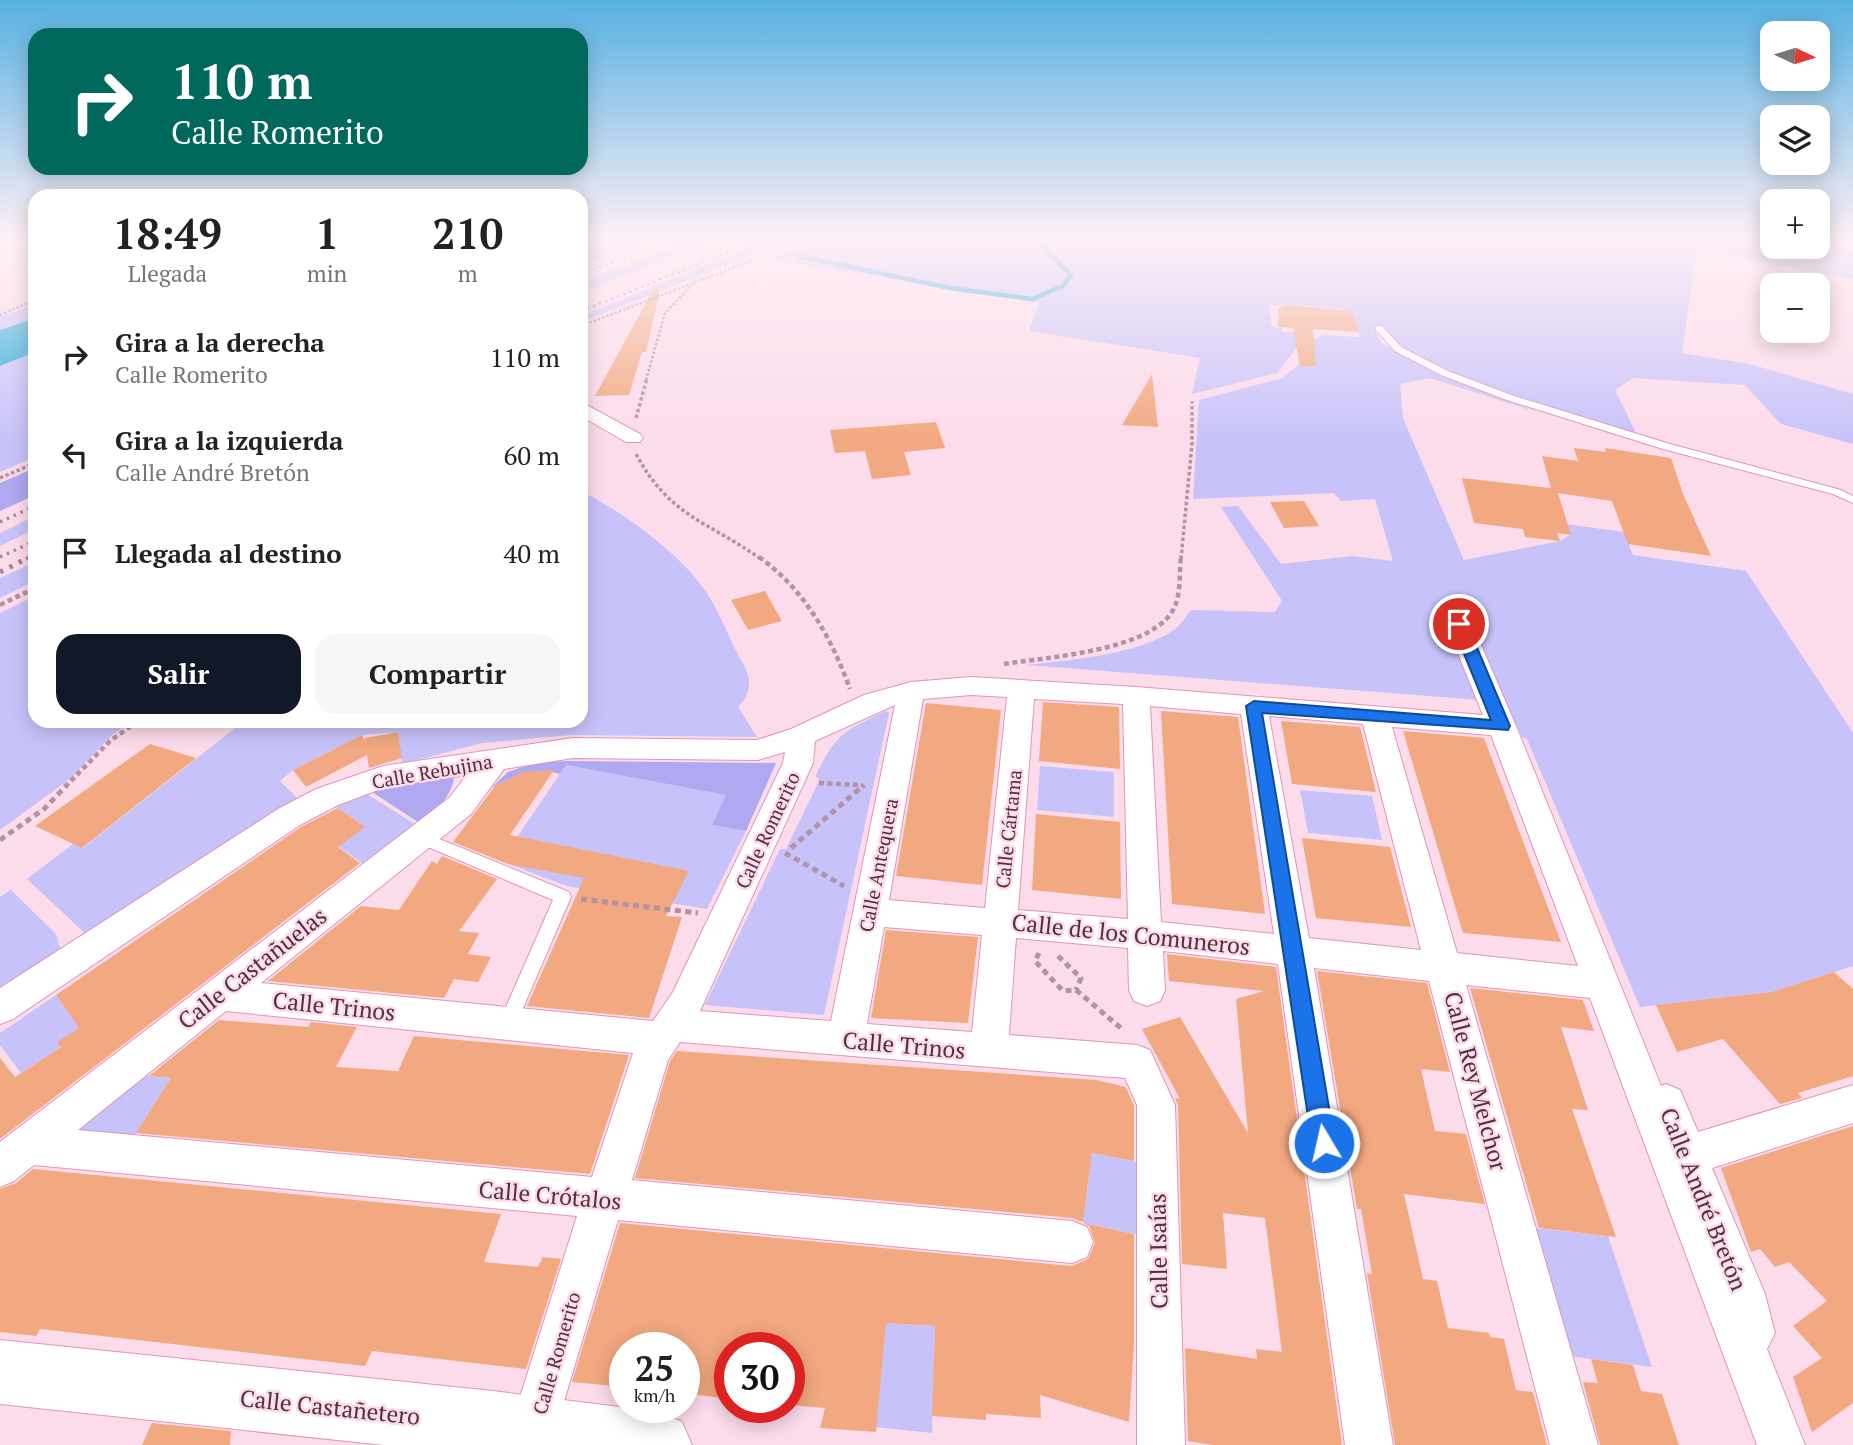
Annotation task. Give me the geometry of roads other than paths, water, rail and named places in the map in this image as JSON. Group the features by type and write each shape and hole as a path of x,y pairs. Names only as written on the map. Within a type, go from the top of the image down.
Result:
{"street":[{"path":"588,412 633,438"},
{"name":"Calle André Bretón","path":"1459,624 1502,726 1778,1436"},
{"path":"801,736 857,710 911,691 971,686 1012,677 1136,696 1502,726"},
{"name":"Calle Cártama","path":"989,1052 1012,677"},
{"name":"Calle Antequera","path":"846,1040 860,901 911,691"},
{"path":"1136,696 1147,990"},
{"path":"1254,706 1369,1445"},
{"name":"Calle Rey Melchor","path":"1376,717 1574,1445"},
{"name":"Calle Rebujina","path":"0,1008 289,817 327,797 383,777 573,748 758,750 801,736"},
{"name":"Calle Romerito","path":"504,1432 605,1201 652,1053 687,1003 798,763 801,736"},
{"name":"Calle Castañuelas","path":"14,1156 217,994 460,806 495,760"},
{"name":"Calle de los Comuneros","path":"860,901 999,921 1601,984"},
{"name":"Calle André Bretón","path":"1601,984 1632,1028 1689,1155 1743,1294 1778,1436"},
{"name":"Calle Trinos","path":"217,994 508,1024 846,1040 989,1052 1132,1042"},
{"name":"Calle Isaías","path":"1132,1042 1156,1105 1161,1445"},
{"path":"1689,1155 1853,1104"},
{"name":"Calle Crótalos","path":"14,1156 605,1201 1072,1242"},
{"name":"Calle Castañetero","path":"0,1372 504,1432 659,1445"}],"lane":[{"path":"1379,328 1384,341 1394,349 1439,371 1521,404 1837,492 1853,500"},
{"path":"420,837 563,897 508,1024"}],"water":[{"path":"28,320 28,355 0,366 0,330"}],"railway":[{"path":"588,308 595,305"},
{"path":"0,522 28,509"},
{"path":"0,557 28,544"},
{"path":"0,572 26,559"}]}
